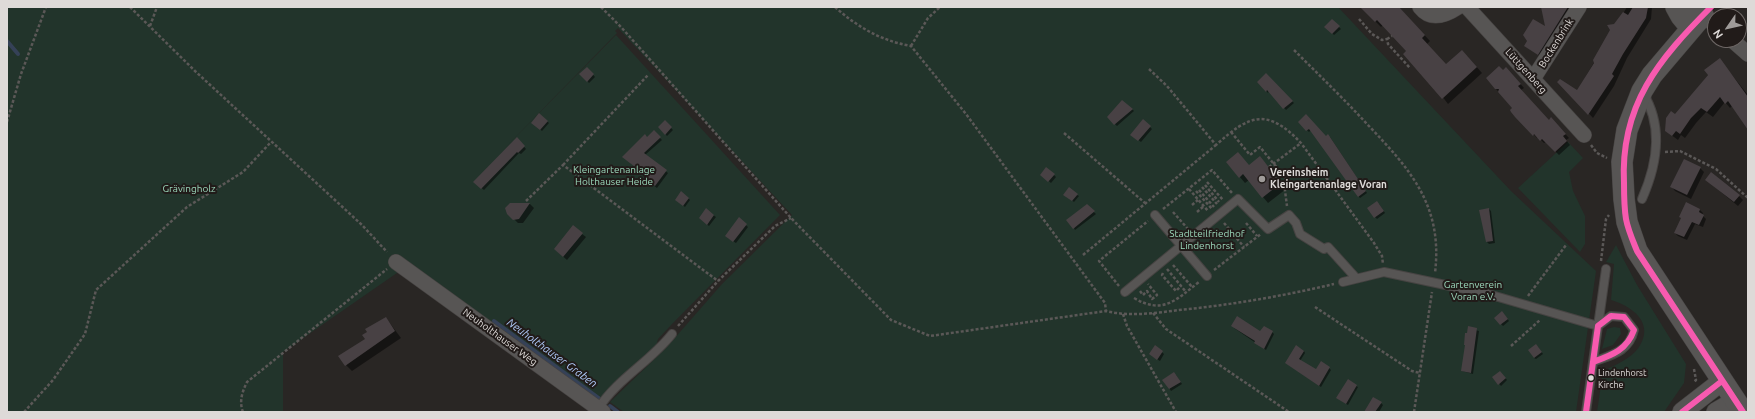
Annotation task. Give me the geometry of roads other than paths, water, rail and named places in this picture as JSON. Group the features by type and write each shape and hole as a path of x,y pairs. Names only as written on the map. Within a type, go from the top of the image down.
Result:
{"main road":[{"path":"1676,7 1680,16 1703,16"},
{"path":"1703,16 1656,69 1642,91 1627,130 1622,162 1633,199 1627,222 1637,252 1739,406"}],"street":[{"path":"1420,7 1431,15 1447,15 1458,7"},
{"name":"Lüttgenberg","path":"1467,7 1584,135"},
{"name":"Bockenbrink","path":"1533,79 1579,7"},
{"name":"Neuholthauser Weg","path":"396,262 600,410"},
{"path":"1682,412 1722,381"},
{"path":"1716,412 1739,406"}],"lane":[{"path":"1633,199 1650,181 1656,153 1655,121 1648,101 1642,91"},
{"path":"1125,292 1238,199 1268,229 1289,215 1296,222 1300,234 1324,248 1328,247 1356,278"},
{"path":"1155,215 1207,276"},
{"path":"1586,412 1606,269"},
{"path":"1343,282 1384,272 1488,294 1598,326"},
{"path":"1593,362 1626,347 1632,340 1634,330 1624,317 1611,316 1598,326"},
{"path":"600,410 613,389 655,352 672,334"}],"waterway":[{"path":"7,41 18,54"},
{"name":"Neuholthauser Graben","path":"494,321 600,399"},
{"name":"Neuholthauser Graben","path":"610,406 618,412"}],"place":[{"name":"Vereinsheim Kleingartenanlage Voran","path":"1262,179"},
{"name":"Lindenhorst Kirche","path":"1591,378"}],"park label":[{"name":"Kleingartenanlage Holthauser Heide","path":"614,176"},
{"name":"Grävingholz","path":"189,189"},
{"name":"Stadtteilfriedhof Lindenhorst","path":"1207,240"},
{"name":"Gartenverein Voran e.V.","path":"1473,290"}]}
